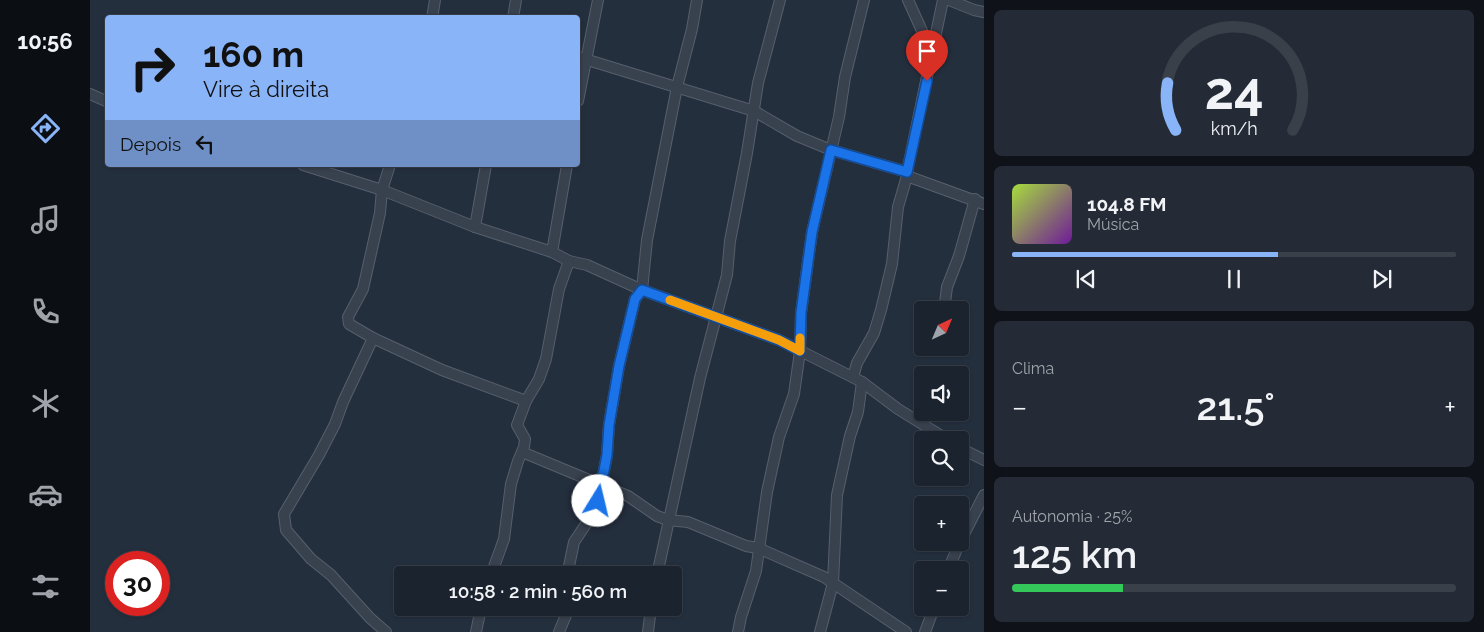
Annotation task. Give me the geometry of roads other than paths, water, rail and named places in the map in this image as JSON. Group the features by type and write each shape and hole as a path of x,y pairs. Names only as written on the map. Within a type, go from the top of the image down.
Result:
{"street":[{"path":"432,15 435,0"},
{"path":"513,15 516,0"},
{"path":"580,80 582,59 598,0"},
{"path":"569,566 574,542 598,501 607,455 609,425 619,366 635,299 642,290 647,240 677,87 692,29 697,0"},
{"path":"659,566 700,378 727,275 730,241 758,83 780,0"},
{"path":"738,632 756,571 766,492 779,437 794,394 800,351 801,313 812,232 839,117 845,76 864,0"},
{"path":"908,0 932,53"},
{"path":"820,632 833,583 837,495 850,436 858,412 858,363 874,333 892,264 898,207 907,174 943,0"},
{"path":"949,0 984,12"},
{"path":"582,59 754,111 797,136 831,150 907,174 980,201 947,287 944,301"},
{"path":"90,94 105,101"},
{"path":"309,167 382,190 475,227 552,252 569,261 587,265 642,290 779,340 857,380 933,431"},
{"path":"389,167 382,190 380,213 363,289 348,318 349,324 373,338 464,379 526,401"},
{"path":"475,227 486,167"},
{"path":"552,252 567,167"},
{"path":"494,566 504,539 511,484 525,439 517,425 526,401 539,379 546,359 559,289 569,261"},
{"path":"373,338 343,402 335,424 284,514 286,530 311,559 331,575 370,618 386,632"},
{"path":"522,452 628,496 657,516 668,520 688,522 746,546 758,548 833,583 906,632"},
{"path":"969,452 984,460"},
{"path":"969,524 984,495"},
{"path":"476,632 479,616"},
{"path":"559,632 566,616"},
{"path":"648,632 650,616"},
{"path":"925,632 931,616"}]}
